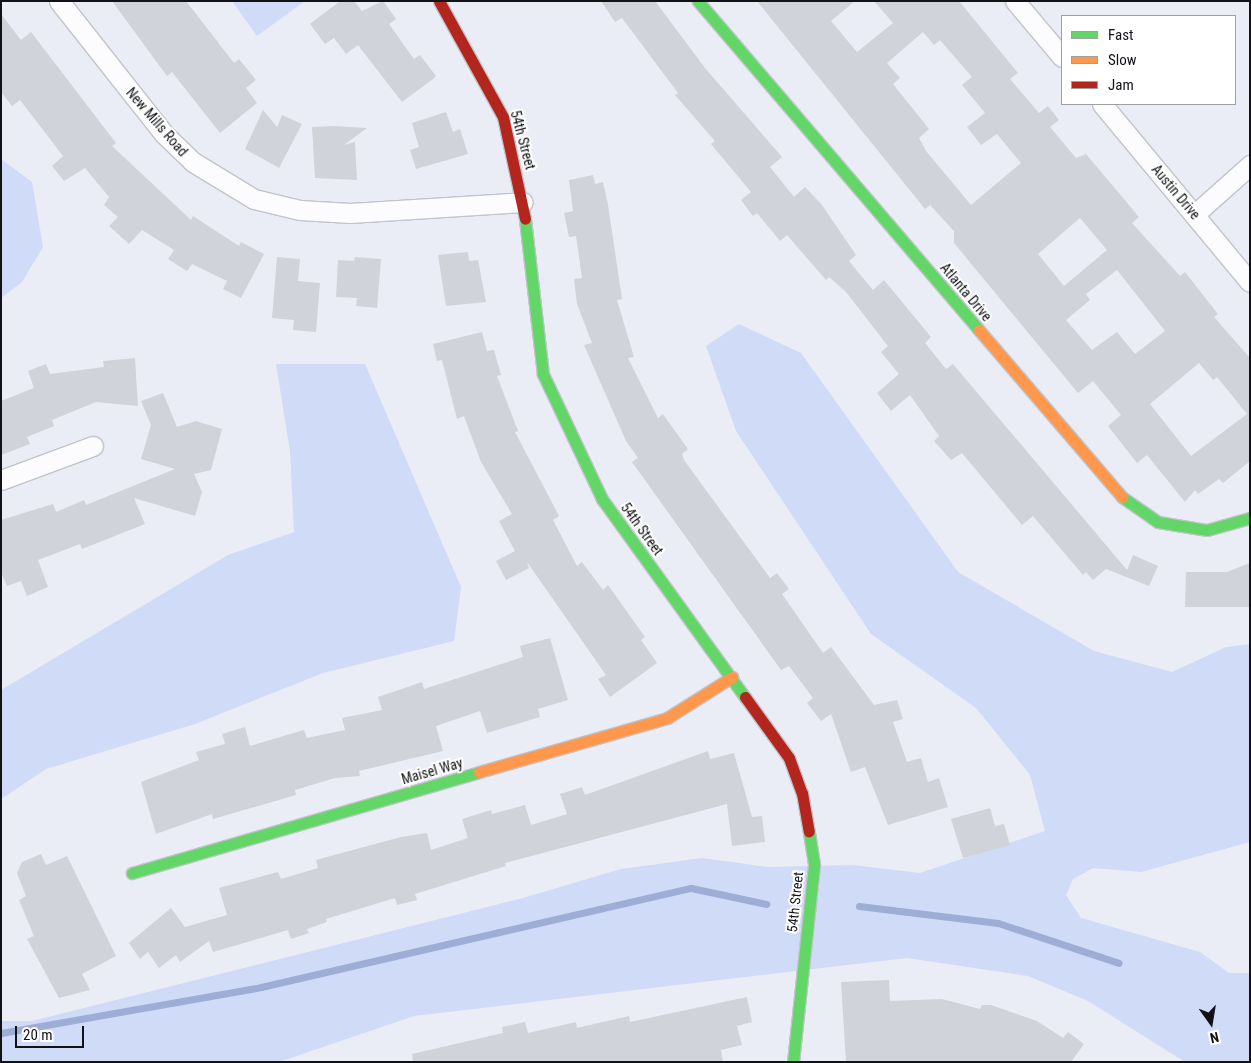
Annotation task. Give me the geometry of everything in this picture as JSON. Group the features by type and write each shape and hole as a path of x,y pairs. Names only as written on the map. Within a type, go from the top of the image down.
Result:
{"street":[{"name":"New Mills Road","path":"59,1 164,134 193,162 254,199 300,210 350,213 523,202"},
{"name":"54th Street","path":"439,1 503,117 523,202 543,374 602,499 789,758 802,792 814,864 793,1062"},
{"name":"Atlanta Drive","path":"698,1 1123,499 1158,522 1207,530 1250,518"},
{"path":"1016,1 1061,56"},
{"name":"Austin Drive","path":"1103,105 1250,282"},
{"path":"1194,214 1250,165"},
{"path":"1,480 93,446"},
{"name":"Maisel Way","path":"132,873 668,718 732,677"}],"shaded area":[{"path":"232,1 305,1 257,36"},
{"path":"1,159 32,182 43,247 22,282 1,298"},
{"path":"739,324 801,353 958,572 1094,651 1172,672 1226,647 1250,644 1250,842 1141,872 1093,868 1073,879 1066,895 1081,918 1200,952 1229,973 1250,973 1250,1062 1185,1062 1088,1001 1028,976 907,958 414,1016 279,1062 1,1062 1,1021 32,1021 523,898 621,869 702,858 768,867 853,865 920,873 1045,831 1030,775 976,708 871,634 736,431 706,346"},
{"path":"276,364 365,364 461,587 454,641 323,673 195,724 46,769 1,799 1,690 228,555 294,532 290,451"}],"building":[{"path":"112,1 186,1 234,63 239,59 256,80 246,88 257,103 220,133 172,72 167,76"},
{"path":"340,1 354,1 362,11 383,1 396,19 389,24 414,59 420,55 436,76 402,102 358,45 346,54 334,38 325,44 310,24"},
{"path":"601,1 655,1 705,68 782,157 770,167 794,197 805,187 822,205 856,255 849,261 873,290 884,280 931,337 925,343 946,369 953,364 1127,570 1133,555 1158,566 1149,586 1106,569 1093,580 1086,572 1083,575 1033,516 1022,525 962,453 951,460 934,441 939,436 910,395 891,411 877,393 899,374 881,352 888,346 846,292 829,277 826,280 787,235 780,241 757,213 753,216 741,200 751,192 711,144 715,141 675,95 678,93 622,18 615,22"},
{"path":"757,1 855,1 831,21 857,52 893,23 874,1 959,1 1018,73 1010,79 1039,113 1048,106 1059,120 1050,127 1076,158 1086,154 1139,217 1132,223 1180,276 1185,272 1218,314 1214,317 1250,358 1250,461 1223,483 1219,479 1198,494 1195,490 1185,502 1147,455 1137,463 1108,426 1121,415 1093,381 1078,393 954,243 954,231 930,205 925,209","holes":["923,32 934,45 940,40 972,77 962,85 985,113 967,127 981,145 997,134 1021,163 971,205 926,151 919,138 929,129 893,84 900,78 887,63","1080,218 1107,250 1064,286 1038,254","1117,270 1165,331 1135,354 1117,332 1092,350 1066,320 1090,300 1086,294","1199,363 1213,380 1217,377 1247,414 1191,456 1150,404"]},
{"path":"1,14 21,40 31,32 116,143 112,146 191,220 193,216 239,246 241,242 264,254 241,298 223,289 227,281 192,264 187,271 168,259 174,250 142,230 129,244 109,226 118,217 104,205 109,197 85,168 64,181 52,166 63,156 20,100 12,106 1,92"},
{"path":"263,110 277,127 282,115 302,124 279,168 245,149"},
{"path":"446,112 453,132 460,129 468,154 416,169 410,150 419,147 412,123"},
{"path":"312,127 367,128 344,145 355,142 357,180 315,178"},
{"path":"593,175 595,184 603,182 608,205 622,299 617,300 634,357 628,358 658,418 663,414 688,449 682,454 684,460 770,578 777,573 789,589 782,594 823,653 831,647 874,705 897,700 903,719 893,722 907,762 921,758 928,782 939,778 948,807 888,825 865,767 851,772 831,714 821,721 807,703 813,698 789,666 781,670 632,462 638,458 626,441 584,345 592,343 577,304 574,279 582,278 576,236 569,237 564,213 573,211 569,180"},
{"path":"468,252 469,261 478,260 486,302 446,306 438,255"},
{"path":"277,257 300,259 298,281 320,283 316,332 293,330 294,320 272,318"},
{"path":"355,257 381,259 377,308 356,306 357,298 336,297 338,260 354,261"},
{"path":"482,332 487,351 494,350 501,375 497,376 518,431 515,432 559,516 553,520 577,566 582,562 603,590 608,585 645,637 641,640 657,663 610,697 598,679 606,675 527,562 529,568 506,580 496,561 515,551 499,521 512,514 481,462 464,416 457,419 442,360 437,361 433,344"},
{"path":"135,358 138,406 96,402 52,420 54,426 27,437 30,444 1,455 1,401 34,388 28,371 46,364 50,374 104,367 103,361"},
{"path":"163,393 177,427 196,421 222,429 211,470 194,474 202,492 195,516 134,498 145,524 82,549 80,544 38,560 48,587 27,596 21,581 7,586 1,572 1,520 53,504 56,512 84,500 86,505 175,469 141,459 151,425 141,401"},
{"path":"1250,563 1250,607 1185,607 1186,572 1227,572"},
{"path":"550,638 568,700 538,709 540,717 487,733 480,711 436,726 443,751 359,771 360,776 335,778 295,790 296,795 213,819 212,814 156,834 141,782 199,760 196,752 225,744 222,734 245,727 250,746 304,730 307,738 345,730 342,718 382,710 378,697 422,682 424,689 523,657 520,646"},
{"path":"708,751 710,759 734,753 752,817 762,816 765,842 732,846 727,804 505,863 506,866 415,894 417,900 397,905 395,898 326,919 327,922 307,929 309,933 291,939 288,930 213,952 209,941 180,962 176,955 159,968 148,952 140,959 129,943 171,908 185,927 227,915 219,888 278,872 281,879 318,868 316,860 401,837 427,833 431,850 468,838 462,819 491,810 492,814 525,805 531,825 567,814 560,794 582,787 585,795"},
{"path":"990,808 995,826 1004,824 1010,845 963,858 951,819"},
{"path":"41,854 46,865 67,856 116,956 82,974 90,990 59,998 27,939 34,936 19,900 26,896 17,873 22,862"},
{"path":"889,980 890,1001 942,999 980,1009 982,1005 991,1005 1037,1021 1063,1038 1068,1032 1084,1044 1071,1062 846,1062 841,982"},
{"path":"747,997 752,1022 737,1026 742,1045 721,1050 723,1062 413,1062 412,1054 503,1033 502,1027 525,1022 528,1033 576,1022 577,1028 629,1016 630,1022"}],"waterway":[{"path":"1,1033 261,987 691,888 766,904"},
{"path":"859,906 998,923 1119,963"}],"traffic: fast":[{"path":"698,1 979,330"},
{"path":"525,219 543,374 602,499 745,697"},
{"path":"1122,497 1158,522 1207,530 1250,518"},
{"path":"132,873 479,772"},
{"path":"793,1062 814,864 809,831"}],"traffic: slow":[{"path":"979,330 1122,497"},
{"path":"479,772 667,718 732,677"}],"traffic: jam":[{"path":"439,1 503,117 525,219"},
{"path":"745,697 789,758 802,793 809,831"}]}
